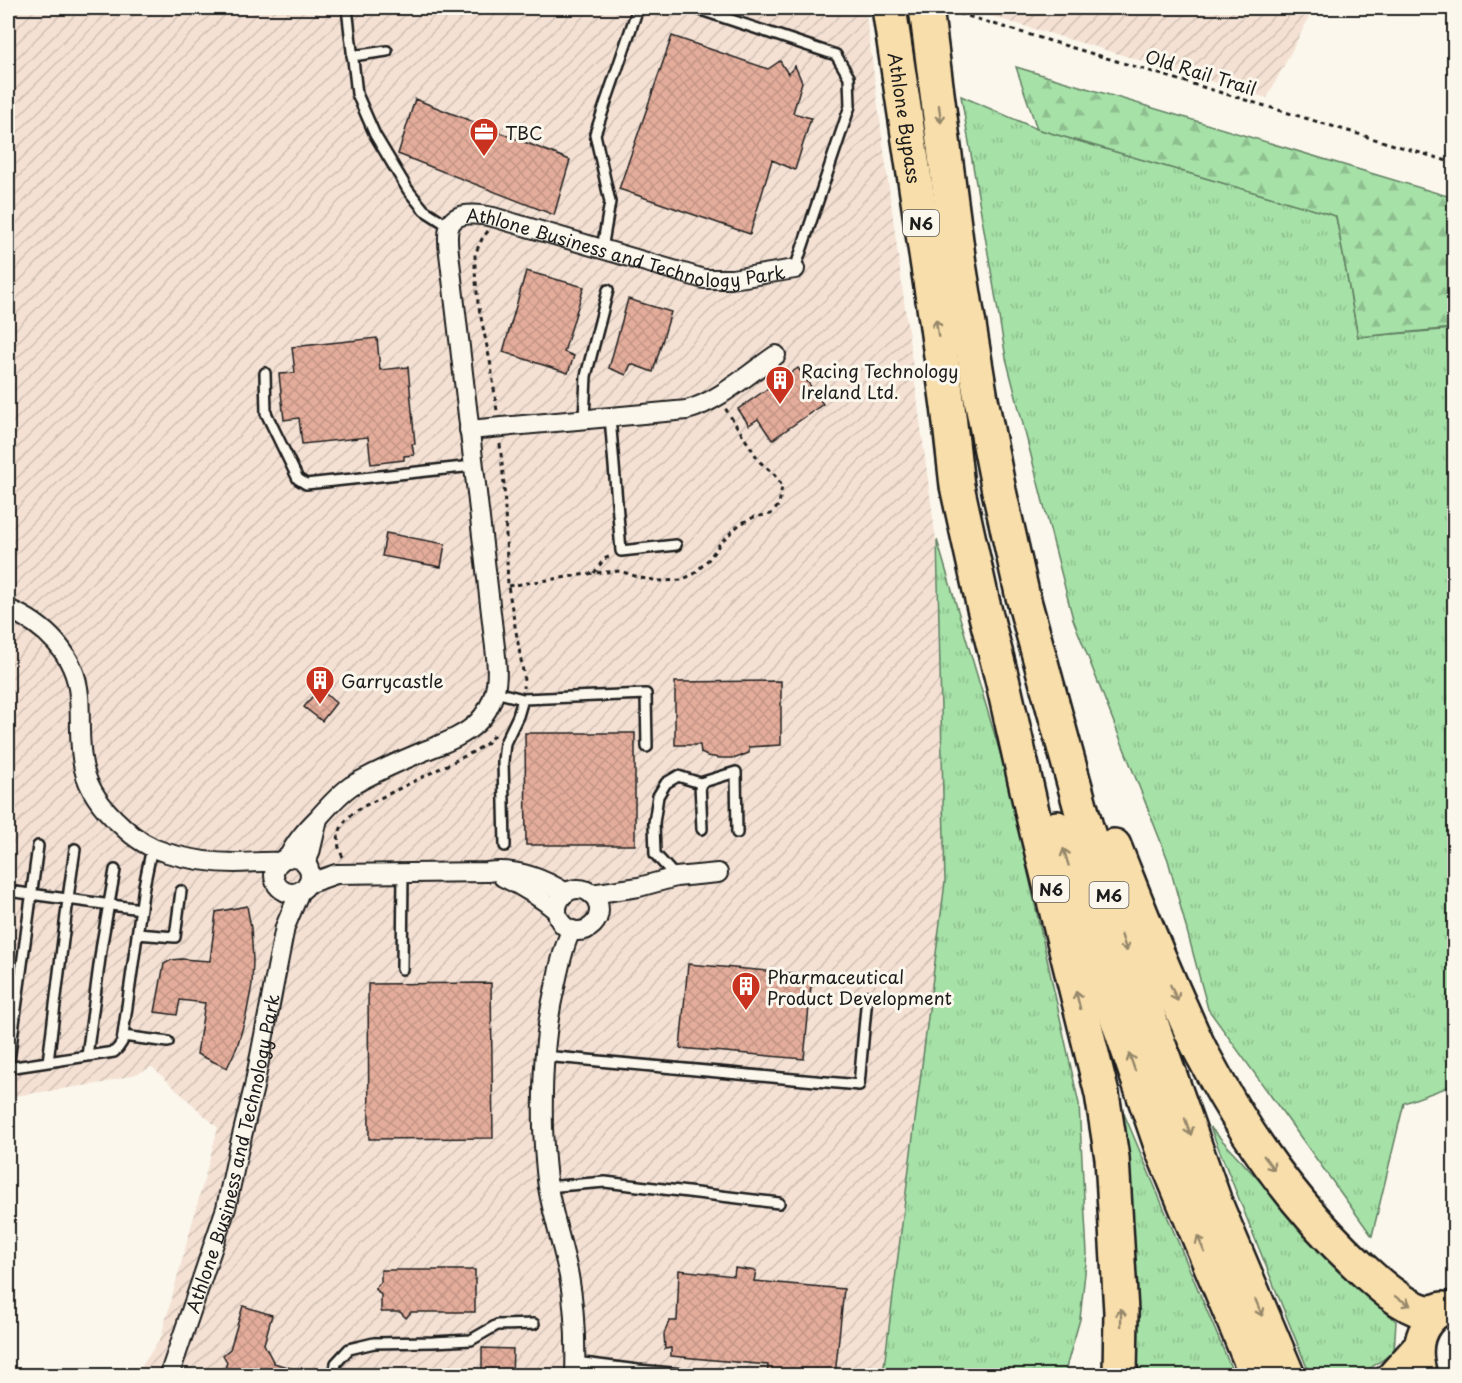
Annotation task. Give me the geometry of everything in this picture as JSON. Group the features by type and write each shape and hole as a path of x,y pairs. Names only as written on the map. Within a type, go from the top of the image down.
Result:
{"highway":[{"name":"Athlone Bypass","path":"889,8 948,406"},
{"name":"Athlone Bypass","path":"938,9 932,56 959,264 981,399"},
{"name":"N6","path":"981,399 1080,747 1113,843 1157,956 1204,1058 1269,1163 1312,1217 1336,1242 1369,1275 1398,1298 1428,1312 1449,1307"},
{"name":"M6","path":"981,399 1022,593 1086,827 1142,997 1212,1194 1288,1376"},
{"name":"N6","path":"948,406 957,486 983,604 1102,1094 1112,1158 1117,1233 1121,1312 1120,1376"},
{"name":"M6","path":"948,406 1012,672 1053,816 1105,983 1164,1154 1257,1376"}],"main road":[{"path":"1423,1376 1418,1362 1418,1346 1423,1332 1431,1319 1449,1307"},
{"path":"1391,1376 1418,1346"}],"street":[{"name":"Athlone Business and Technology Park","path":"285,927 275,869 295,862 310,853 318,818 330,804 351,787 380,771 467,731 483,716 495,692 495,651 449,253 449,226 456,219 468,214 499,218 705,279 732,279 795,269"},
{"path":"469,430 700,407 776,355"},
{"path":"8,609 42,627 66,656 79,693 83,768 91,788 118,823 133,836 154,848 186,857 233,863 295,862 318,868 403,873 498,870 532,876 566,893"},
{"name":"Athlone Business and Technology Park","path":"169,1376 226,1208 256,1076 285,927 310,873 295,862"},
{"path":"233,863 277,884 290,893 342,868"},
{"path":"487,872 523,886 557,910"},
{"path":"591,894 639,887 676,877 718,873"},
{"path":"599,913 639,887"},
{"path":"578,889 591,894 596,899 599,913 597,920 586,930 579,932 561,923 557,910 558,904 566,893 578,889"},
{"path":"572,930 551,1002 544,1056 543,1124 544,1162 548,1188 569,1276 574,1321 575,1369"}],"lane":[{"path":"346,8 357,94 375,135 408,190 424,210 449,226"},
{"path":"602,249 610,202 595,134 638,8"},
{"path":"695,8 836,55 849,77 850,106 795,269"},
{"path":"352,56 387,51"},
{"path":"584,420 586,376 608,290"},
{"path":"265,373 266,413 298,478 306,484 473,466"},
{"path":"610,417 621,551 676,545"},
{"path":"495,692 522,699 646,694 648,747"},
{"path":"505,846 503,761 505,743 518,716 522,699"},
{"path":"676,877 656,854 654,823 658,796 666,783 678,776 700,783 736,772 737,833"},
{"path":"700,783 702,829"},
{"path":"38,846 8,1068 114,1052 122,1042 137,933 148,867 154,848"},
{"path":"48,1062 75,849"},
{"path":"87,1056 102,943 115,870"},
{"path":"402,969 403,873"},
{"path":"8,891 141,909"},
{"path":"137,933 175,937 181,891"},
{"path":"544,1056 859,1085 867,996"},
{"path":"123,1036 168,1042"},
{"path":"548,1188 604,1182 779,1203"},
{"path":"334,1376 336,1363 349,1349 374,1343 471,1340 498,1325 534,1324"},
{"path":"575,1369 705,1376"}],"path":[{"name":"Old Rail Trail","path":"938,9 1455,163"},
{"path":"499,218 482,239 475,254 478,303 491,366 498,427 504,484 508,586 524,677 522,699"},
{"path":"508,586 620,571 660,581 681,580 694,574 740,524 754,517 771,514 778,505 782,486 775,475 759,462 717,397"},
{"path":"594,573 604,559 621,551"},
{"path":"342,868 338,841 342,827 351,814 486,744 499,730"}],"shaded area":[{"path":"8,8 865,8 936,540 945,882 883,1375 136,1375 161,1337 218,1128 152,1067 103,1083 8,1097"},
{"path":"976,8 1314,8 1267,98 977,12"}],"green space":[{"path":"1016,67 1454,198 1454,328 1358,337 1336,216 1037,129"},
{"path":"961,96 1037,129 1336,216 1358,337 1454,329 1454,1085 1404,1103 1372,1236 1208,1009 1168,860 1073,619 1006,358"},
{"path":"937,540 1006,773 1079,1104 1087,1254 1080,1319 1064,1375 883,1375 945,882"},
{"path":"1120,1104 1234,1375 1127,1375"},
{"path":"1210,1127 1360,1290 1396,1321 1394,1352 1360,1375 1310,1375"}],"building":[{"path":"672,36 768,69 780,61 788,74 795,66 802,82 793,113 811,118 795,170 772,160 750,234 619,189"},
{"name":"TBC","path":"415,99 570,160 554,215 398,154"},
{"path":"526,271 584,287 564,352 574,356 568,373 503,352"},
{"path":"628,299 671,312 653,372 631,364 626,375 609,368"},
{"path":"377,338 380,370 408,367 414,455 404,456 404,460 371,464 368,437 302,444 299,418 284,420 279,374 295,373 292,347"},
{"name":"Racing Technology Ireland Ltd.","path":"798,368 823,404 772,440 758,419 749,425 738,409"},
{"path":"386,533 445,544 441,567 382,556"},
{"path":"781,681 781,745 749,747 749,753 736,758 720,758 701,753 700,745 675,745 675,682"},
{"name":"Garrycastle","path":"319,688 336,703 322,721 304,707"},
{"path":"525,733 635,733 635,845 526,845"},
{"path":"247,906 251,928 252,985 237,1047 227,1068 197,1054 205,1003 180,1000 177,1015 155,1012 164,964 171,960 181,959 210,961 216,912"},
{"name":"Pharmaceutical Product Development","path":"688,964 812,975 804,1059 680,1048"},
{"path":"491,983 493,1138 369,1139 368,984"},
{"path":"735,1268 756,1271 754,1281 844,1289 835,1376 767,1376 768,1365 671,1356 671,1348 665,1349 664,1334 669,1321 677,1321 679,1270 734,1276"},
{"path":"381,1270 475,1270 475,1312 411,1312 406,1318 400,1312 381,1312 381,1295 375,1288 381,1282"},
{"path":"243,1306 272,1315 264,1344 274,1363 304,1372 304,1376 223,1376 227,1362 223,1355 230,1349"},
{"path":"482,1348 513,1349 512,1376 482,1376"}],"place":[{"name":"TBC","path":"484,158"},
{"name":"Racing Technology Ireland Ltd.","path":"780,406"},
{"name":"Garrycastle","path":"320,706"},
{"name":"Pharmaceutical Product Development","path":"746,1012"}]}
